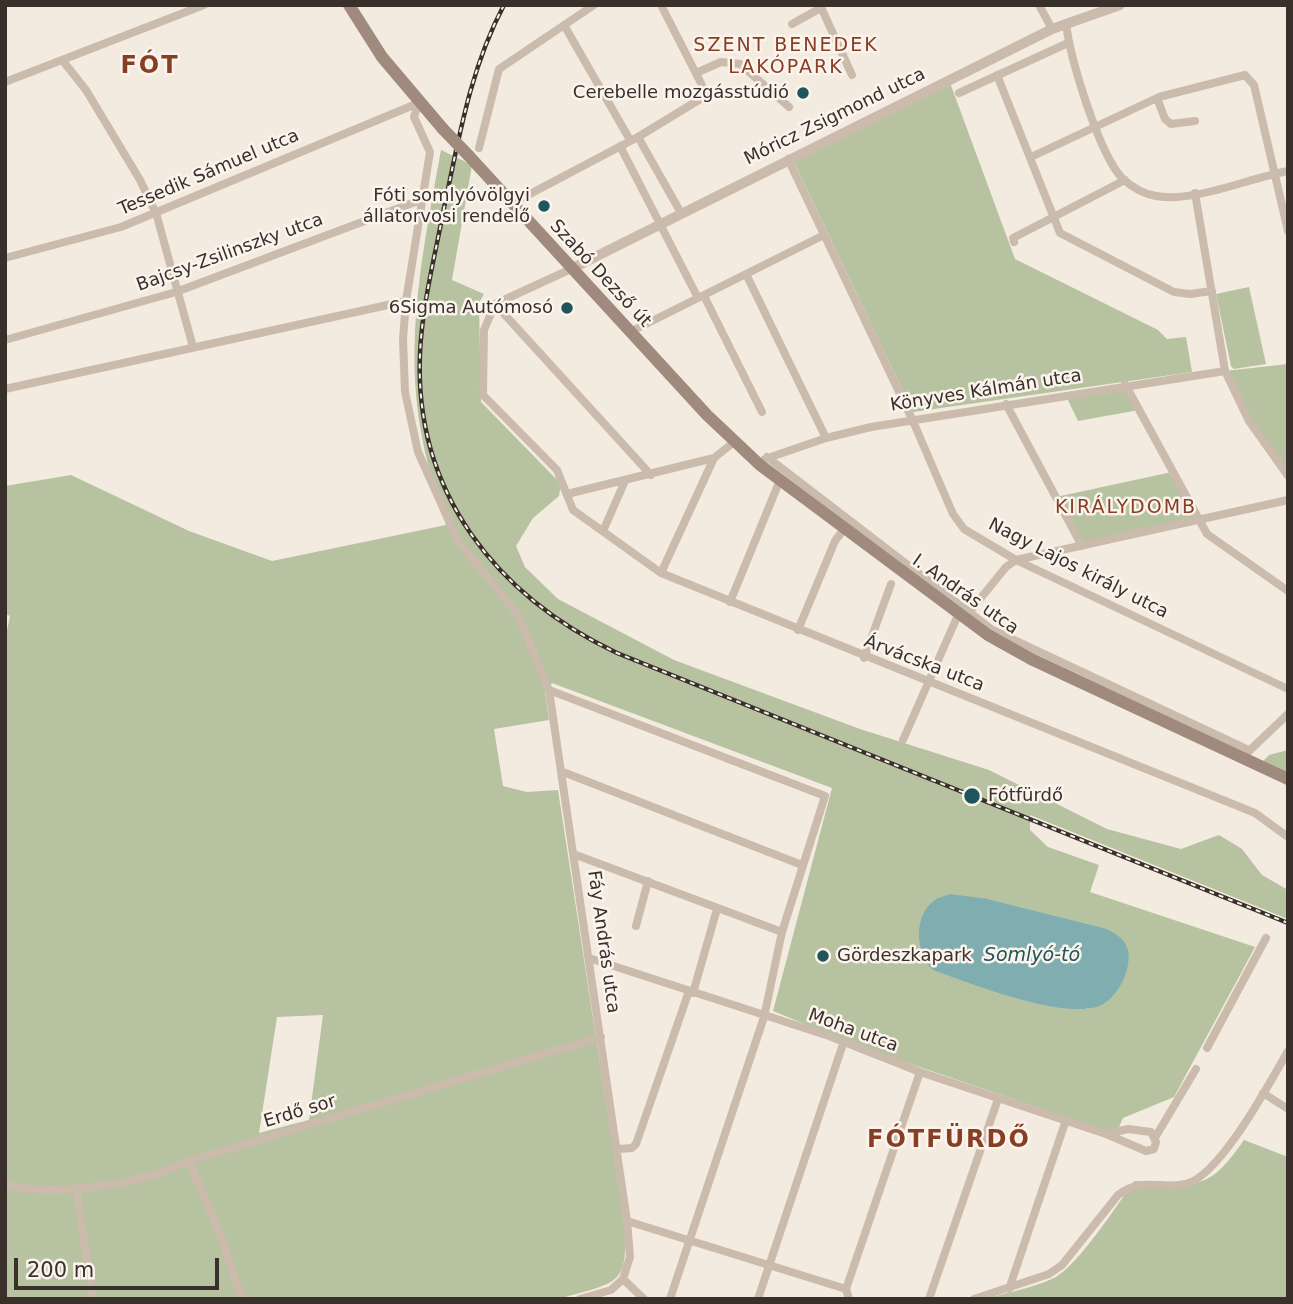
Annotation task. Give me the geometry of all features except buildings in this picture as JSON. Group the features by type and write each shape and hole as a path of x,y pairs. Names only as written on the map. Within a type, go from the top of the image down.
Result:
{"main road":[{"name":"Szabó Dezső út","path":"349,5 382,57 419,102 443,129 474,152 511,204 571,270 734,442 764,461"},
{"name":"I. András utca","path":"764,461 780,480 958,615 1031,659 1248,754"},
{"path":"1248,754 1288,779"}],"street":[{"path":"5,82 204,5"},
{"path":"474,152 499,69 594,5"},
{"path":"511,204 634,139 707,95 661,5"},
{"path":"1039,5 1052,29"},
{"name":"Móricz Zsigmond utca","path":"571,270 660,223 1052,29 1120,5"},
{"path":"792,24 820,7 852,75"},
{"path":"1066,23 1068,43 1105,151 1125,180 1140,192 1157,197 1195,194 1288,171"},
{"path":"564,25 681,214"},
{"path":"959,93 1068,43"},
{"path":"63,61 86,90 140,180 156,213 176,292 187,317 193,347"},
{"path":"696,73 721,62 740,64 789,107"},
{"path":"997,75 1059,233 1174,292 1190,294 1212,291"},
{"path":"1031,157 1157,98 1239,75 1251,78 1288,231"},
{"path":"1157,98 1165,119 1171,124 1195,121"},
{"name":"Fáy András utca","path":"419,102 414,117 430,152 406,301 403,339 405,392 418,452 433,491 458,541 518,615 549,690 576,855 618,1149 629,1257 623,1279"},
{"name":"Tessedik Sámuel utca","path":"5,258 121,227 403,112 419,102"},
{"path":"620,146 762,412"},
{"name":"Nagy Lajos király utca","path":"788,159 912,419 953,514 964,529 1016,560 1288,689"},
{"path":"1014,242 1013,238 1125,180"},
{"path":"1195,194 1225,371 1249,421 1288,477"},
{"name":"Bajcsy-Zsilinszky utca","path":"5,340 176,292 423,198"},
{"path":"630,332 824,235"},
{"path":"571,270 495,304 651,474"},
{"path":"746,274 826,438"},
{"path":"5,389 406,301"},
{"name":"Árvácska utca","path":"495,304 484,330 483,395 556,470 573,510 661,573 864,658 1255,813 1288,837"},
{"name":"Könyves Kálmán utca","path":"764,461 826,438 912,419 1125,384 1225,371"},
{"path":"1125,384 1198,522 1207,534 1288,591"},
{"path":"1006,404 1082,546"},
{"path":"567,494 714,458 734,442"},
{"path":"661,573 714,458"},
{"name":"I. András utca","path":"764,461 971,610 991,629 1248,754"},
{"path":"730,602 780,480"},
{"path":"603,531 625,481"},
{"path":"971,610 1006,567 1016,560 1288,500"},
{"path":"798,630 835,541 844,529"},
{"path":"864,658 891,584"},
{"path":"903,740 958,615"},
{"path":"549,690 825,796 782,932 764,1017 670,1299"},
{"path":"1248,754 1288,714"},
{"path":"563,772 802,865"},
{"path":"576,855 782,932"},
{"path":"636,926 649,881"},
{"path":"618,1149 632,1148 636,1144 691,992 717,909"},
{"path":"1208,1048 1266,939"},
{"name":"Moha utca","path":"589,958 829,1036 920,1072 1066,1120 1146,1151 1154,1149 1156,1136 1140,1129 1106,1134"},
{"name":"Erdő sor","path":"5,1184 21,1189 76,1187 143,1178 189,1161 601,1037"},
{"path":"758,1299 844,1044"},
{"path":"974,1299 1009,1289 1062,1265 1118,1195 1129,1187 1139,1183 1184,1185 1195,1181 1214,1166 1264,1093 1288,1051"},
{"path":"1156,1136 1196,1069"},
{"path":"627,1221 768,1263 847,1296 920,1072"},
{"path":"1264,1093 1288,1108"},
{"path":"929,1299 998,1099"},
{"path":"1009,1289 1066,1120"},
{"path":"189,1161 220,1233 242,1299"},
{"path":"76,1187 93,1299"},
{"path":"580,1299 611,1290 623,1279 645,1299"}],"green space":[{"path":"949,80 1015,259 1158,330 1167,339 1186,337 1192,372 913,412 794,162"},
{"path":"441,150 472,165 452,280 484,294 479,303 481,402 561,484 559,496 533,518 516,546 525,567 558,599 674,660 860,729 989,770 1107,829 1181,849 1219,835 1242,849 1262,875 1288,890 1288,919 1030,815 1030,830 1048,847 1099,865 1090,892 1255,947 1174,1097 1123,1118 1116,1134 858,1046 773,1011 832,788 552,683 545,691 549,720 494,729 503,786 527,792 558,790 623,1214 625,1255 617,1277 596,1288 558,1299 5,1299 5,640 10,616 5,614 5,486 71,475 189,531 272,561 446,525 424,448 415,365 418,293","holes":["988,899 1104,928 1088,1009 1026,1001","323,1015 309,1120 259,1133 277,1017"]},
{"path":"1249,287 1266,364 1234,369 1231,366 1216,294"},
{"path":"1288,364 1288,476 1265,445 1225,371"},
{"path":"1125,384 1139,410 1078,421 1065,394"},
{"path":"1172,472 1198,522 1082,546 1056,497"},
{"path":"1288,750 1288,777 1260,764 1269,755"},
{"path":"1244,1140 1288,1157 1288,1299 985,1299 1038,1285 1063,1272 1097,1234 1134,1181 1186,1184 1209,1178 1220,1170"}],"water":[{"name":"Somlyó-tó","path":"950,894 988,899 1110,931 1124,941 1128,951 1127,970 1122,983 1110,999 1099,1006 1083,1009 1063,1008 992,991 933,970 920,945 920,925 928,907 937,899"}],"railway":[{"path":"504,5 482,54 461,130 429,281 420,354 422,404 431,451 448,495 471,534 500,570 535,602 574,629 617,653 1288,923"}],"place":[{"name":"Cerebelle mozgásstúdió","path":"803,93"},
{"name":"Fóti somlyóvölgyi állatorvosi rendelő","path":"544,206"},
{"name":"6Sigma Autómosó","path":"567,308"},
{"name":"Fótfürdő","path":"972,796"},
{"name":"Gördeszkapark","path":"823,956"}],"district":[{"name":"SZENT BENEDEK LAKÓPARK","path":"786,57"},
{"name":"FÓT","path":"150,67"},
{"name":"KIRÁLYDOMB","path":"1126,508"},
{"name":"FÓTFÜRDŐ","path":"949,1141"}]}
